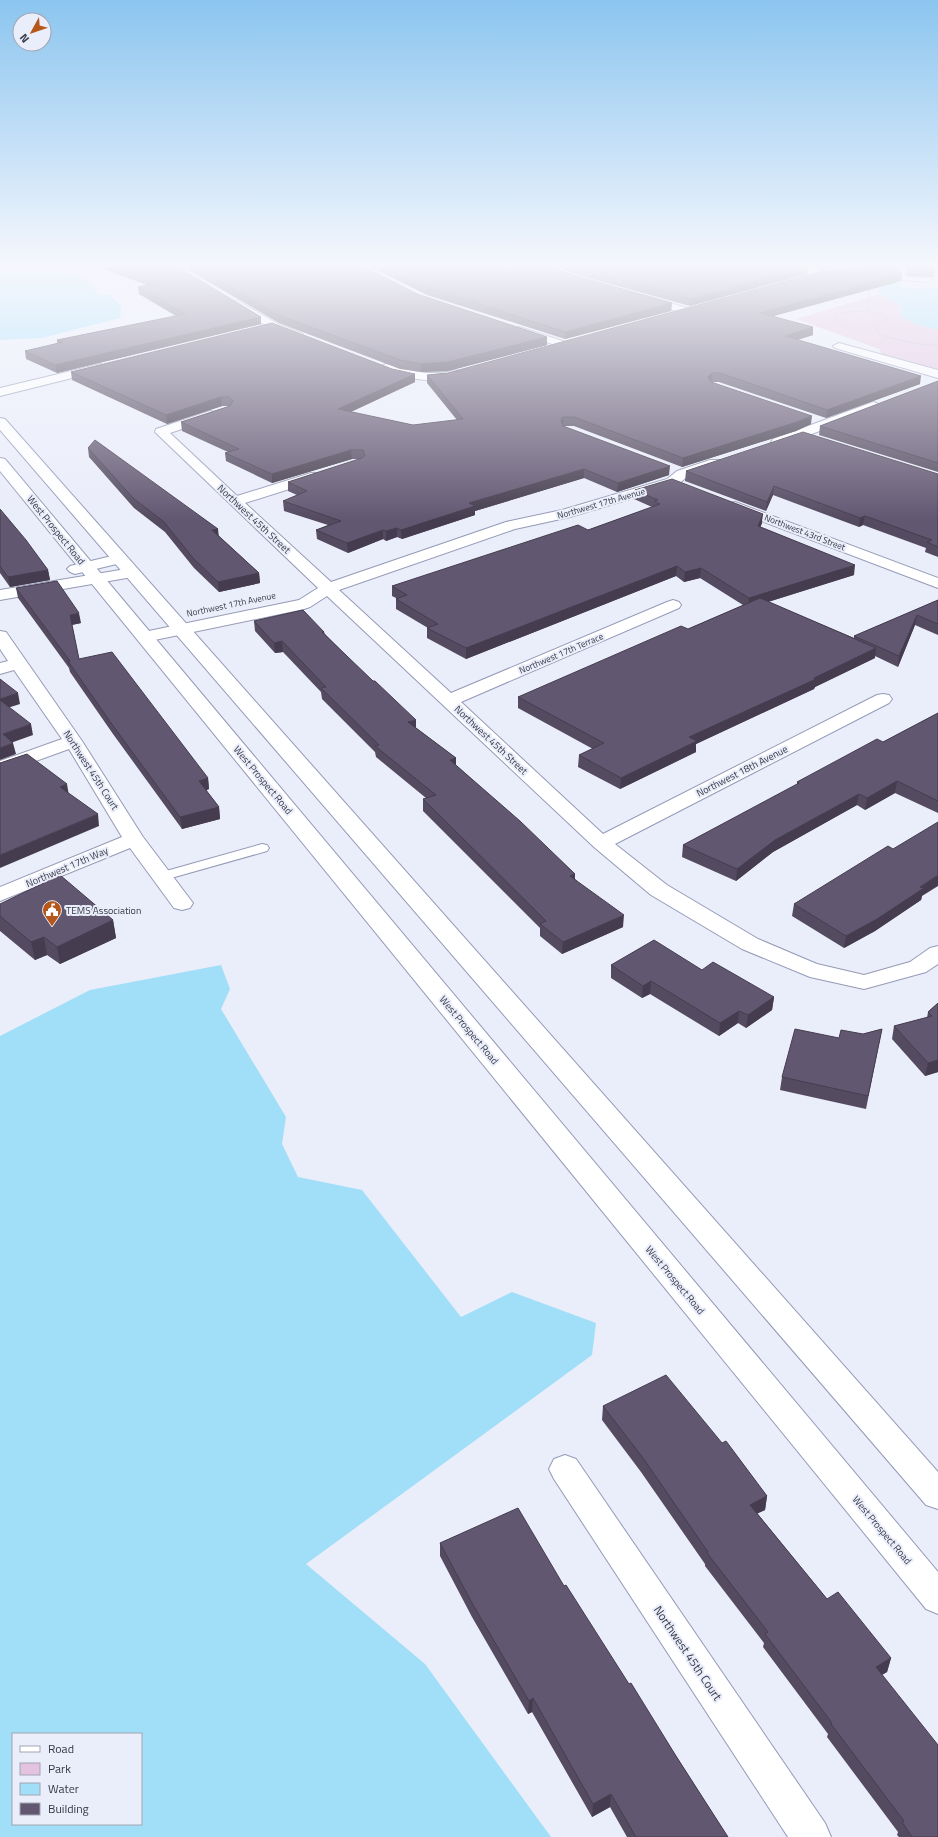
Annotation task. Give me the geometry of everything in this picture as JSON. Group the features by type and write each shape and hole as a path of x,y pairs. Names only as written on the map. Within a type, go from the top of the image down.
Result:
{"street":[{"path":"543,351 551,349"},
{"path":"847,349 936,378"},
{"path":"375,364 397,373 421,378 448,376 470,370"},
{"path":"0,392 108,366"},
{"path":"765,447 802,435 826,424 886,402"},
{"name":"Northwest 45th Street","path":"220,412 161,432 327,589 601,843 659,890 750,944 810,970 864,982 918,966 938,953"},
{"path":"811,418 826,424"},
{"path":"0,422 938,1496"},
{"path":"802,435 818,440"},
{"name":"Northwest 17th Avenue","path":"140,631 177,623 304,604 327,589 511,525 565,514 677,478 727,459"},
{"name":"West Prospect Road","path":"0,462 938,1598"},
{"path":"235,501 326,472"},
{"name":"Northwest 43rd Street","path":"724,502 938,583"},
{"path":"0,586 91,573 126,566"},
{"path":"0,595 12,594 91,573"},
{"name":"Northwest 17th Terrace","path":"449,701 673,605"},
{"name":"Northwest 45th Court","path":"0,636 9,666 73,741 134,839 164,876 182,903"},
{"name":"Northwest 18th Avenue","path":"601,843 884,699"},
{"path":"0,768 73,741"},
{"name":"Northwest 17th Way","path":"0,895 134,839"},
{"name":"Northwest 45th Court","path":"565,1468 811,1837"}],"lane":[{"path":"164,876 262,848"}],"green space":[{"path":"879,349 938,349 938,369 882,354"}],"water":[{"path":"221,965 230,989 221,1009 286,1117 282,1144 298,1177 362,1190 461,1317 512,1292 596,1323 592,1355 306,1564 425,1664 551,1837 0,1837 0,1036 90,990"}],"building":[{"path":"35,349 125,349 55,365 25,351"},
{"path":"166,349 339,349 392,369 415,374 338,409 413,425 463,419 427,375 448,373 537,349 828,349 921,376 827,410 720,373 712,373 708,377 711,382 812,416 683,458 574,417 563,417 561,421 563,426 670,466 618,483 584,469 469,503 475,506 401,530 397,528 386,531 383,530 347,543 316,530 341,521 283,501 307,491 288,482 362,458 365,455 363,450 351,450 272,474 225,453 239,449 181,422 230,406 233,401 229,397 221,397 166,415 71,372"},
{"path":"369,349 501,349 448,362 421,364 400,360"},
{"path":"938,381 938,463 820,426"},
{"path":"803,432 938,474 938,547 927,542 932,540 865,516 860,518 774,486 767,502 686,471"},
{"path":"95,440 218,529 212,530 259,573 218,582 193,558 164,522 133,498 88,448"},
{"path":"672,479 763,514 758,526 855,565 749,598 701,568 685,572 677,566 466,648 427,628 438,624 396,599 407,595 392,586 578,525 588,530 660,504 654,501 658,500 635,490"},
{"path":"0,509 26,540 48,570 8,577 0,566"},
{"path":"57,581 79,613 70,615 79,659 112,652 208,778 199,781 219,807 180,817 111,723 68,661 70,661 16,588"},
{"path":"760,598 876,648 814,678 816,679 689,737 697,741 621,778 579,755 604,743 518,697 681,626 688,629"},
{"path":"938,600 938,624 917,615 899,656 854,636"},
{"path":"303,610 324,632 322,632 416,720 408,722 456,758 450,760 520,821 575,874 570,876 624,915 563,942 540,924 546,921 423,799 436,795 375,746 379,745 321,688 326,687 282,641 274,643 254,621"},
{"path":"0,679 18,693 0,699"},
{"path":"0,700 31,724 3,734 13,743 0,748"},
{"path":"938,713 938,801 897,781 867,798 859,794 775,840 737,869 683,845 799,783 797,782 877,739 883,742"},
{"path":"27,754 67,784 60,787 98,814 0,855 0,763"},
{"path":"938,822 938,875 920,887 924,888 877,919 846,936 794,904 888,846 893,849"},
{"path":"60,875 113,920 57,947 44,937 31,942 0,916 0,904"},
{"path":"654,940 702,970 713,962 774,997 748,1015 739,1011 720,1023 651,981 643,986 611,965"},
{"path":"938,1003 938,1060 928,1063 894,1026 932,1016 928,1012"},
{"path":"795,1029 839,1038 841,1030 863,1034 882,1029 868,1096 782,1077"},
{"path":"666,1375 722,1443 726,1441 767,1496 750,1505 827,1599 838,1592 891,1658 876,1667 938,1745 938,1837 912,1837 902,1822 904,1821 765,1634 768,1632 707,1553 708,1552 643,1458 603,1406"},
{"path":"518,1508 564,1586 566,1585 629,1684 631,1683 728,1837 636,1837 611,1794 593,1804 533,1698 529,1701 472,1603 440,1543"}],"place":[{"name":"TEMS Association","path":"52,927"}]}
